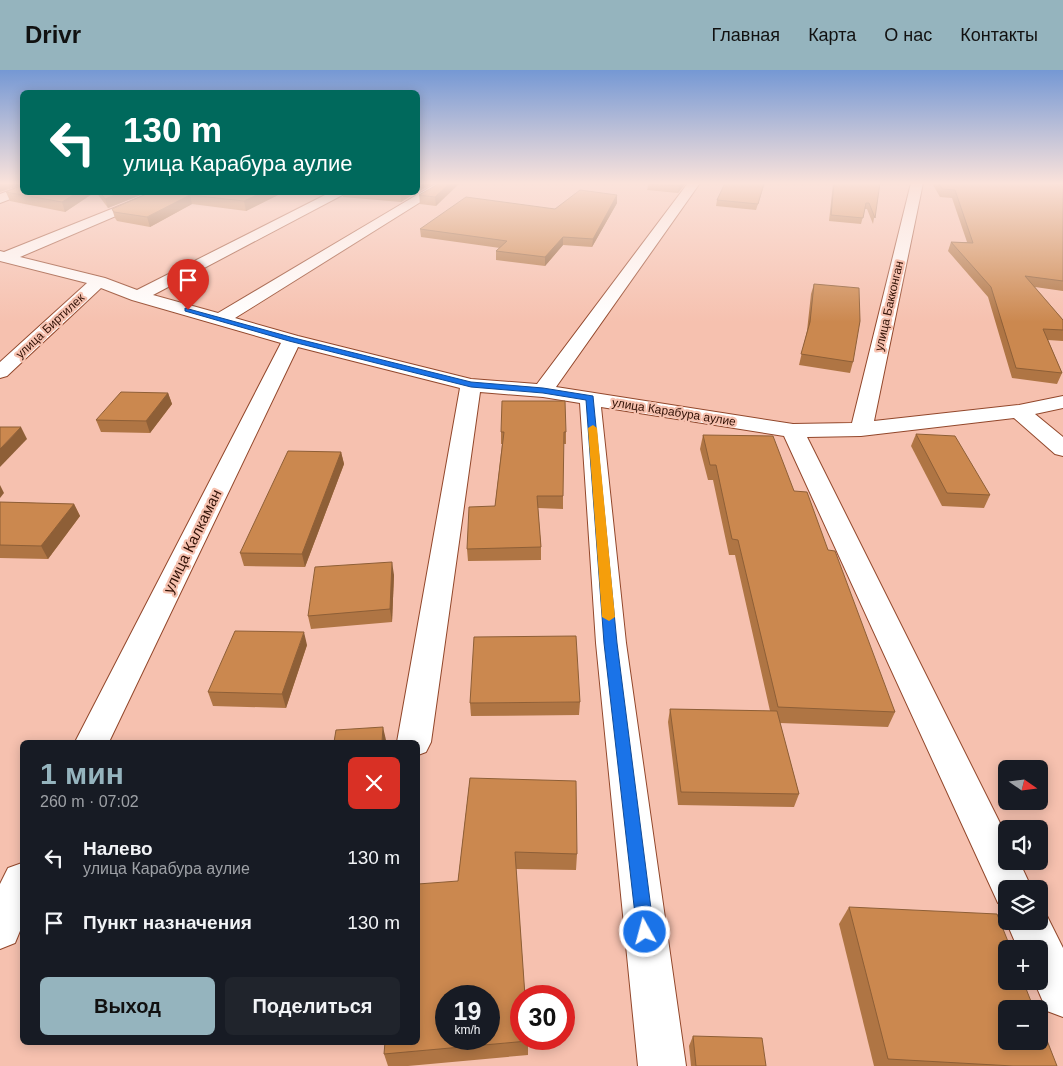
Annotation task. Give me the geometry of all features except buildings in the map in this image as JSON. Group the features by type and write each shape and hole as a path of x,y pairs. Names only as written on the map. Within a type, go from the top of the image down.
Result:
{"street":[{"path":"3,257 72,229"},
{"path":"138,296 268,229"},
{"path":"221,319 367,229"},
{"path":"543,391 660,229"},
{"name":"улица Бакконган","path":"862,429 906,229"},
{"name":"улица Карабура аулие","path":"3,257 99,281 138,296 292,340 471,385 543,391 792,431 862,429 1019,411 1063,402"},
{"name":"улица Биртилек","path":"0,372 99,281"},
{"name":"улица Калкаман","path":"93,740 292,340"},
{"path":"414,740 471,385"},
{"path":"590,398 611,643 662,1066"},
{"path":"1019,411 1063,449"},
{"path":"792,431 1008,880"},
{"path":"0,928 20,886"},
{"path":"1032,930 1063,995"}],"slow traffic":[{"path":"593,428 609,617"}],"route":[{"path":"188,310 292,340 471,385 543,391 590,398 611,643 645,932"}]}
